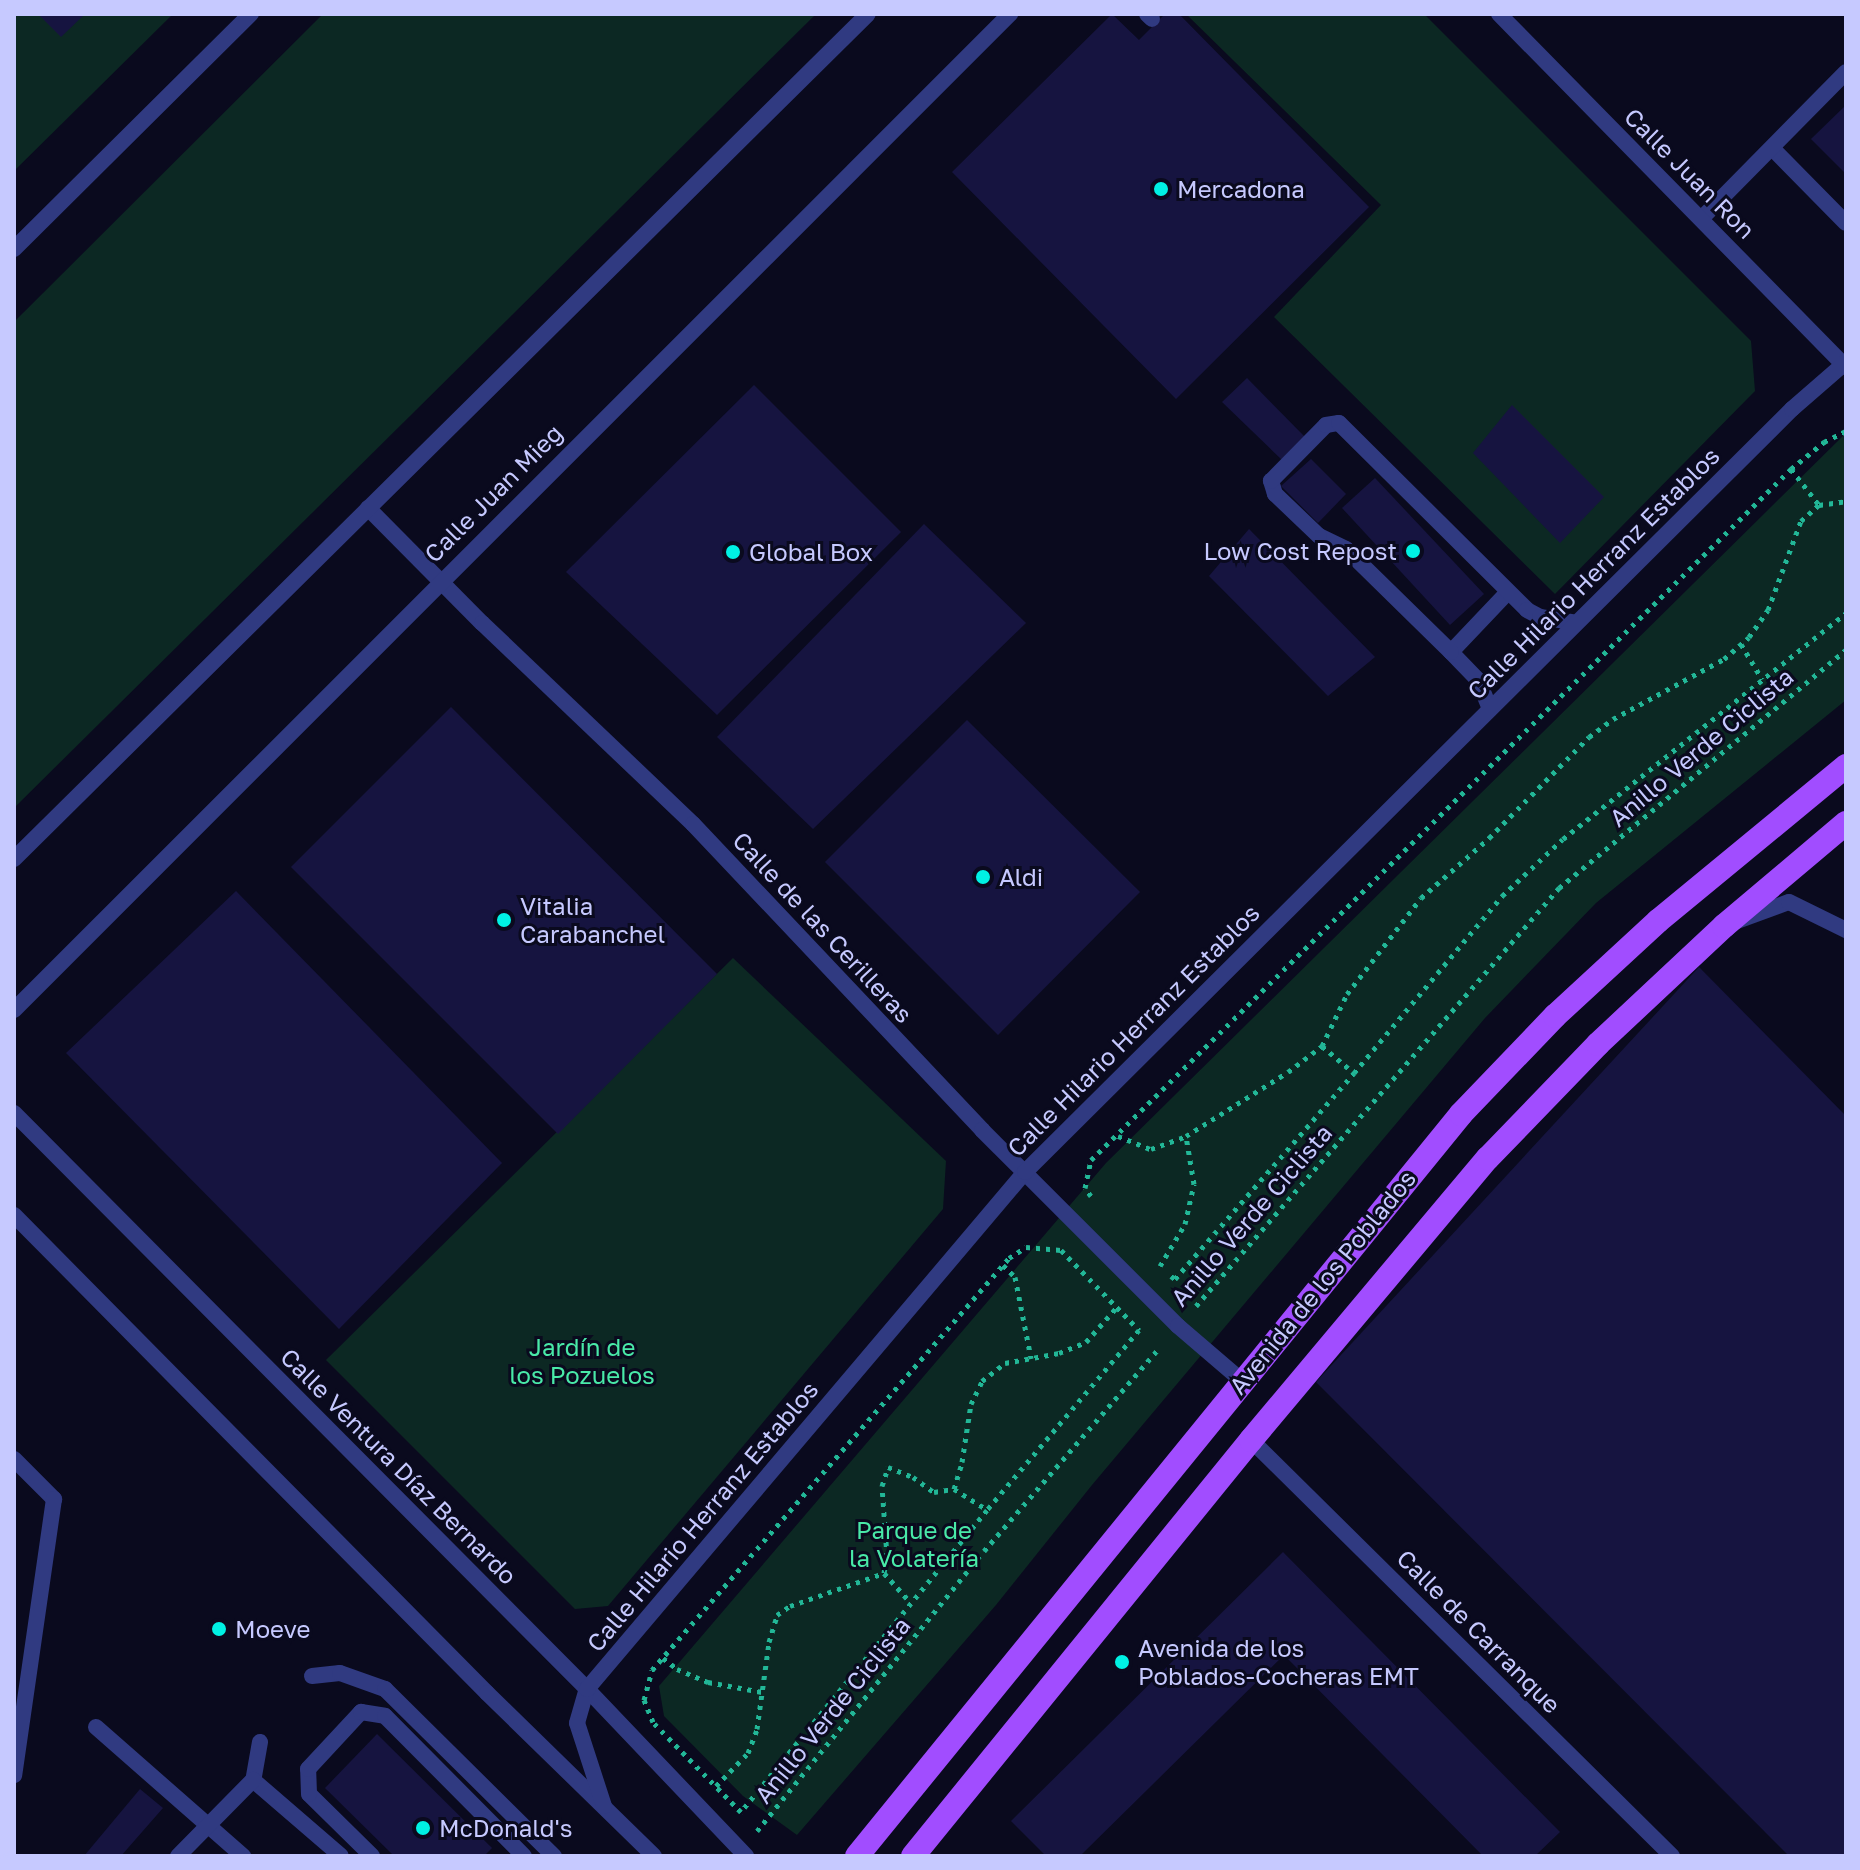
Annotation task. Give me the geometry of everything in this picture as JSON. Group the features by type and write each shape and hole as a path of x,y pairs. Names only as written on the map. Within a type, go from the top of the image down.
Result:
{"main road":[{"name":"Avenida de los Poblados","path":"857,1856 1241,1380 1461,1114 1555,1016 1658,921 1844,770"},
{"name":"Avenida de los Poblados","path":"913,1856 1251,1440 1488,1158 1598,1044 1724,926 1846,823"}],"street":[{"path":"14,249 251,14"},
{"path":"14,859 868,14"},
{"name":"Calle Juan Mieg","path":"14,1010 440,580 1010,14"},
{"name":"Calle Juan Ron","path":"1499,14 1845,364"},
{"path":"1701,219 1846,72"},
{"path":"1772,148 1846,223"},
{"name":"Calle Hilario Herranz Establos","path":"604,1806 577,1723 587,1689 1025,1172 1792,409 1845,364"},
{"path":"1490,709 1478,680 1451,652 1346,549 1319,536 1275,494 1271,481 1326,425 1339,423 1507,593 1540,617 1576,623"},
{"name":"Calle de las Cerilleras","path":"368,508 693,824 1025,1172 1178,1326 1241,1380"},
{"path":"1451,652 1507,593"},
{"path":"1724,926 1789,902 1846,930"},
{"name":"Calle Ventura Díaz Bernardo","path":"14,1113 587,1689 743,1853"},
{"path":"14,1215 476,1682 654,1856"},
{"name":"Calle de Carranque","path":"1251,1440 1672,1856"},
{"path":"14,1459 54,1499 14,1775"},
{"path":"312,1676 340,1673 385,1689 554,1856"},
{"path":"372,1856 309,1794 308,1769 361,1712 385,1716 524,1856"},
{"path":"96,1727 243,1856"},
{"path":"178,1856 253,1780 260,1742"},
{"path":"253,1780 341,1856"}],"path":[{"path":"1094,1201 1085,1188 1091,1160 1791,469 1824,442 1846,431"},
{"path":"1791,469 1819,505"},
{"path":"1118,1136 1151,1149 1186,1136 1288,1072 1322,1046 1347,994 1421,898 1489,838 1589,737 1613,719 1724,659 1741,644 1768,610 1801,521 1819,505 1846,501"},
{"path":"1148,1256 1175,1279 1502,896 1563,839 1846,613"},
{"path":"1741,644 1762,679"},
{"name":"Anillo Verde Ciclista","path":"743,1853 984,1551 1559,888 1846,650"},
{"path":"1322,1046 1354,1073"},
{"path":"1160,1266 1185,1224 1194,1184 1186,1136"},
{"path":"1026,1247 1061,1250 1139,1330 987,1510 741,1812 653,1722 644,1700 645,1685 652,1670 1003,1265 1026,1247"},
{"path":"1003,1265 1015,1277 1031,1358"},
{"path":"954,1489 962,1462 971,1404 982,1381 1005,1363 1059,1353 1086,1342 1117,1307"},
{"path":"884,1573 887,1556 882,1486 888,1467 913,1477 934,1492 954,1489 987,1510"},
{"path":"716,1786 748,1753 757,1729 769,1642 777,1615 790,1606 884,1573"},
{"path":"884,1573 911,1603"},
{"path":"663,1658 677,1669 708,1682 762,1692"}],"green space":[{"path":"14,14 173,14 14,171"},
{"path":"323,14 816,14 14,808 14,322"},
{"path":"1186,14 1424,14 1751,341 1755,391 1555,594 1274,317 1381,205"},
{"name":"Parque de la Volatería","path":"1846,433 1846,700 1596,903 1485,1018 1092,1485 996,1605 797,1835 743,1796 664,1716 659,1686 1106,1163"},
{"name":"Jardín de los Pozuelos","path":"733,958 946,1161 943,1209 608,1606 575,1609 326,1360"}],"building":[{"path":"38,14 85,14 61,37"},
{"name":"Mercadona","path":"1112,14 1139,40 1165,14 1179,14 1369,207 1176,399 952,172"},
{"path":"1846,105 1846,174 1811,139"},
{"path":"1247,378 1305,437 1282,460 1222,402"},
{"name":"Global Box","path":"754,385 901,532 717,715 566,572"},
{"path":"1512,405 1604,497 1560,543 1473,453"},
{"path":"1311,459 1346,494 1318,523 1281,486"},
{"name":"Low Cost Repost","path":"1375,478 1484,594 1450,625 1342,508"},
{"path":"924,524 1026,623 813,829 717,737"},
{"path":"1249,529 1375,657 1328,696 1209,576"},
{"name":"Vitalia Carabanchel","path":"451,707 717,974 558,1134 291,867"},
{"name":"Aldi","path":"967,720 1140,892 998,1035 825,862"},
{"path":"236,891 502,1163 339,1329 66,1053"},
{"path":"1699,967 1846,1116 1846,1856 1789,1856 1316,1382"},
{"path":"1283,1552 1560,1832 1535,1856 1483,1856 1284,1655 1080,1856 1046,1856 1011,1821"},
{"path":"377,1734 492,1848 484,1856 394,1856 325,1788"},
{"path":"140,1789 163,1808 121,1856 84,1856"}],"place":[{"name":"Mercadona","path":"1161,189"},
{"name":"Low Cost Repost","path":"1413,551"},
{"name":"Global Box","path":"733,552"},
{"name":"Aldi","path":"983,877"},
{"name":"Vitalia Carabanchel","path":"504,920"},
{"name":"Moeve","path":"219,1629"},
{"name":"Avenida de los Poblados-Cocheras EMT","path":"1122,1662"},
{"name":"McDonald's","path":"423,1828"}]}
